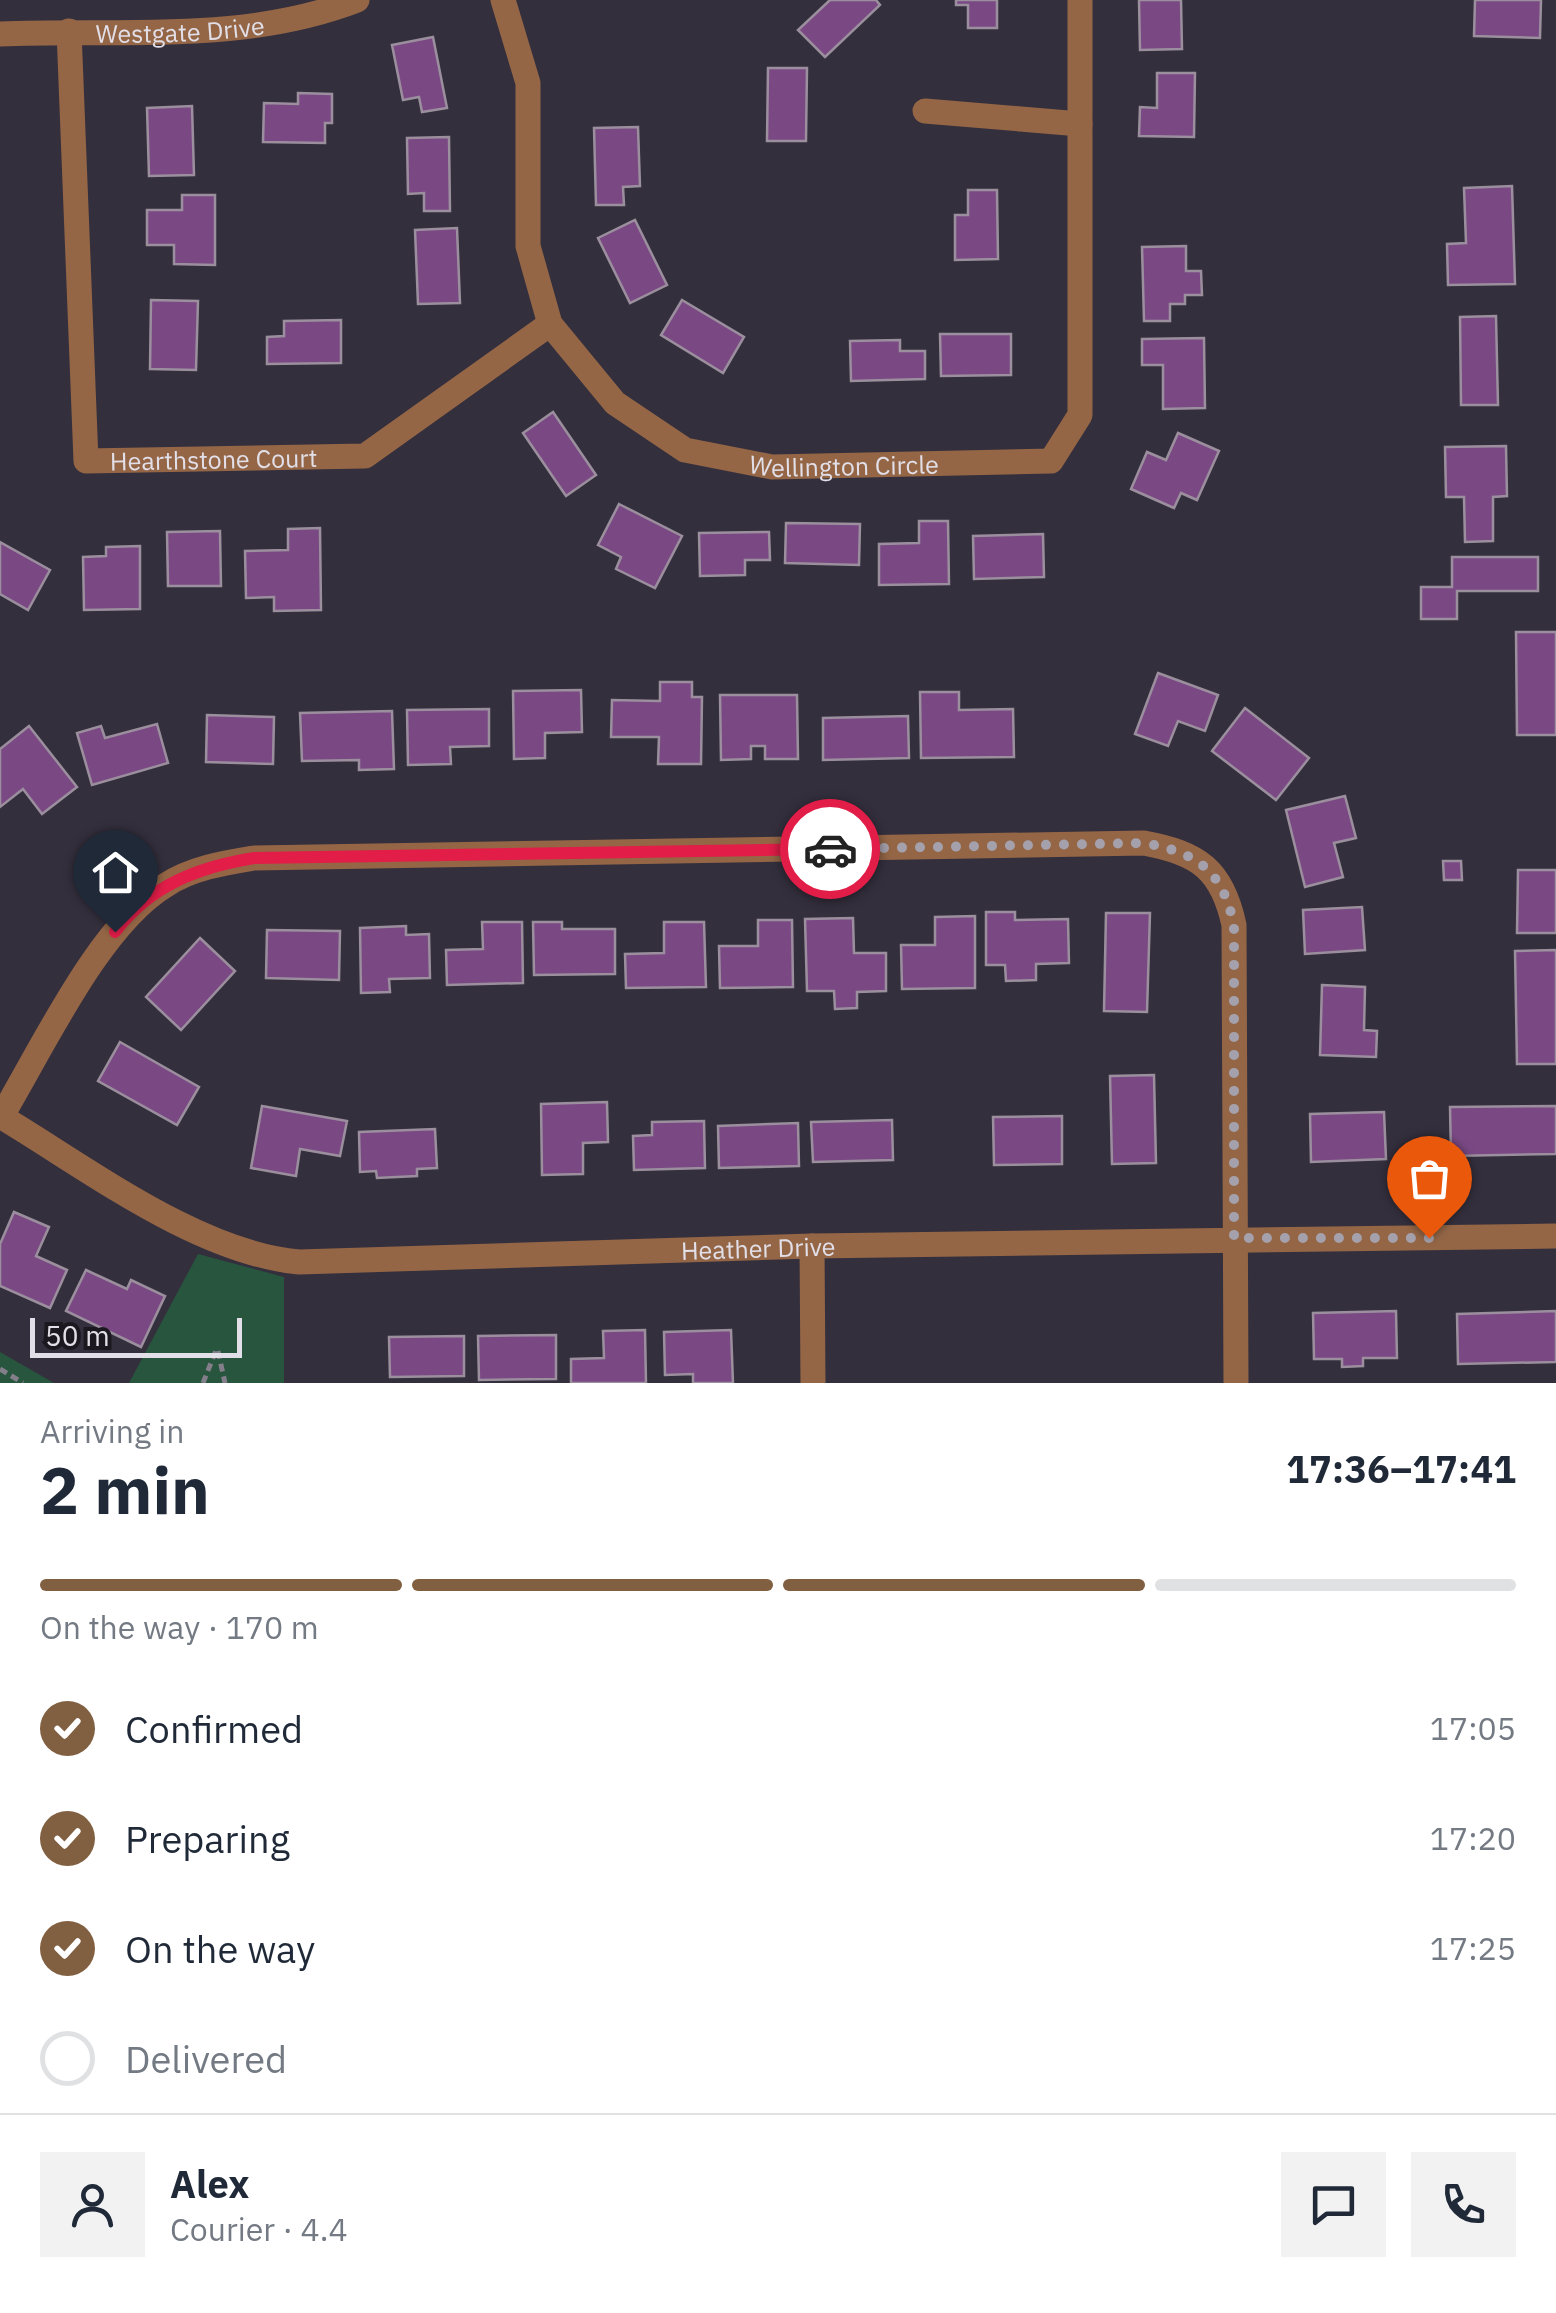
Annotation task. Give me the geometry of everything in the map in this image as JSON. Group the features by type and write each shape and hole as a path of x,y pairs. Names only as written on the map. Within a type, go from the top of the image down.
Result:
{"street":[{"name":"Westgate Drive","path":"0,34 237,31 356,0"},
{"name":"Wellington Circle","path":"502,0 528,84 528,246 550,324 615,404 685,450 772,467 1051,462 1080,415 1080,0"},
{"name":"Hearthstone Court","path":"68,31 86,462 365,456 550,324"},
{"path":"924,111 1080,124"},
{"path":"1,1116 102,950 129,913 167,884 211,865 254,858 1144,843 1181,850 1209,870 1227,893 1234,925 1236,1383"},
{"name":"Heather Drive","path":"1,1116 193,1231 262,1259 298,1262 812,1246 1556,1236"},
{"path":"812,1246 813,1383"}],"path":[{"path":"203,1383 217,1348 225,1383"},
{"path":"0,1369 23,1383"}],"green space":[{"path":"198,1254 284,1277 284,1383 129,1383"},
{"path":"0,1352 54,1383 0,1383"}],"building":[{"path":"830,0 876,0 880,5 825,57 798,30"},
{"path":"956,0 997,0 997,28 968,28 968,5 956,5"},
{"path":"1139,0 1181,0 1182,49 1140,50"},
{"path":"1475,0 1541,0 1540,38 1474,36"},
{"path":"433,37 447,108 422,112 419,97 403,100 392,45"},
{"path":"768,68 807,68 806,141 767,141"},
{"path":"1157,73 1195,73 1194,137 1139,136 1140,107 1157,108"},
{"path":"298,93 332,94 332,123 325,123 325,143 263,142 264,103 298,104"},
{"path":"192,106 194,175 149,176 147,108"},
{"path":"638,127 640,186 623,187 624,205 596,205 594,128"},
{"path":"449,137 450,211 424,211 424,193 408,194 407,138"},
{"path":"1512,186 1515,284 1448,285 1447,244 1466,243 1464,188"},
{"path":"968,190 997,190 998,259 955,260 955,215 968,215"},
{"path":"182,195 215,195 215,265 174,264 174,245 147,245 147,210 182,210"},
{"path":"635,220 667,285 630,303 598,238"},
{"path":"457,228 460,303 418,304 415,230"},
{"path":"1186,246 1186,271 1201,271 1202,295 1185,295 1185,304 1170,304 1170,321 1144,321 1142,247"},
{"path":"151,300 198,301 196,370 150,369"},
{"path":"682,300 744,337 723,373 661,335"},
{"path":"1496,316 1498,405 1461,405 1460,317"},
{"path":"341,320 341,363 267,364 267,337 284,336 284,321"},
{"path":"940,334 1011,334 1011,375 941,376"},
{"path":"1204,338 1205,408 1163,409 1163,365 1142,365 1142,339"},
{"path":"900,340 900,351 925,351 925,379 851,381 850,341"},
{"path":"553,412 596,475 566,496 523,433"},
{"path":"1178,433 1219,451 1197,500 1181,493 1174,508 1131,489 1147,452 1166,460"},
{"path":"1506,446 1507,496 1493,497 1493,541 1465,542 1464,497 1446,497 1445,447"},
{"path":"619,504 682,536 655,588 616,569 621,557 598,545"},
{"path":"919,521 948,521 949,584 879,585 879,544 919,543"},
{"path":"786,523 860,524 859,565 785,563"},
{"path":"320,528 321,610 274,611 274,597 246,598 245,551 288,550 288,529"},
{"path":"220,531 221,586 168,586 167,532"},
{"path":"769,532 770,560 745,560 745,575 700,576 699,533"},
{"path":"1043,534 1044,577 974,579 973,536"},
{"path":"0,542 50,570 28,610 0,594"},
{"path":"140,546 140,609 84,610 83,557 106,556 106,547"},
{"path":"1452,557 1538,557 1538,591 1457,591 1457,619 1421,619 1421,587 1452,587"},
{"path":"1516,632 1556,632 1556,735 1517,735"},
{"path":"1158,673 1218,695 1205,731 1178,721 1168,746 1135,734"},
{"path":"660,682 692,682 692,697 702,697 701,764 658,764 659,737 611,737 612,700 660,701"},
{"path":"581,690 582,732 545,733 545,758 514,759 513,691"},
{"path":"920,692 959,692 959,710 1013,709 1014,757 921,758"},
{"path":"720,695 797,695 798,759 765,759 765,746 751,746 751,759 721,760"},
{"path":"1245,708 1309,758 1276,800 1212,751"},
{"path":"489,709 489,746 450,747 451,764 408,765 407,710"},
{"path":"392,711 394,769 359,770 359,760 302,761 300,713"},
{"path":"207,715 274,717 273,764 206,762"},
{"path":"908,716 909,758 823,760 823,718"},
{"path":"157,724 168,763 92,785 77,733 101,726 105,738"},
{"path":"29,726 77,787 42,814 23,789 0,807 0,749"},
{"path":"1345,796 1356,838 1334,843 1343,877 1305,887 1286,810"},
{"path":"1443,861 1461,861 1462,880 1444,880"},
{"path":"1518,870 1556,870 1556,933 1517,933"},
{"path":"1362,907 1365,950 1305,954 1303,910"},
{"path":"986,912 1015,912 1015,920 1068,919 1069,963 1036,964 1036,980 1006,981 1005,965 986,965"},
{"path":"1106,913 1150,913 1147,1012 1104,1011"},
{"path":"975,916 975,988 902,989 901,945 935,945 935,917"},
{"path":"853,918 854,953 886,953 886,991 857,992 857,1008 835,1009 834,991 807,991 805,919"},
{"path":"758,920 792,920 793,987 720,988 719,946 758,946"},
{"path":"482,922 522,922 523,983 447,985 446,950 483,949"},
{"path":"533,922 562,922 562,929 615,929 615,974 534,975"},
{"path":"664,922 704,922 706,987 626,988 625,954 664,953"},
{"path":"406,926 406,935 429,934 430,978 389,979 390,992 361,993 360,928"},
{"path":"267,930 340,931 339,980 266,978"},
{"path":"200,938 235,971 181,1030 146,997"},
{"path":"1556,950 1556,1064 1517,1064 1515,951"},
{"path":"1322,985 1365,987 1364,1030 1377,1031 1376,1057 1320,1055"},
{"path":"120,1042 199,1087 177,1125 98,1081"},
{"path":"1154,1075 1156,1163 1112,1164 1110,1076"},
{"path":"607,1102 608,1142 583,1143 583,1174 542,1175 541,1104"},
{"path":"262,1106 347,1121 340,1156 300,1149 296,1176 251,1168"},
{"path":"1556,1106 1556,1154 1451,1156 1450,1107"},
{"path":"1384,1112 1386,1159 1311,1162 1310,1114"},
{"path":"1062,1116 1062,1164 994,1165 993,1117"},
{"path":"892,1120 893,1160 813,1162 811,1122"},
{"path":"704,1121 705,1168 634,1170 633,1136 652,1135 652,1122"},
{"path":"798,1123 799,1166 719,1168 718,1126"},
{"path":"435,1129 437,1168 417,1169 417,1176 377,1178 376,1171 360,1172 359,1132"},
{"path":"14,1212 49,1227 36,1256 67,1270 50,1308 0,1286 0,1244"},
{"path":"86,1270 127,1289 131,1280 165,1296 141,1347 66,1311"},
{"path":"1396,1311 1397,1358 1363,1358 1363,1366 1342,1367 1342,1359 1314,1359 1313,1313"},
{"path":"1556,1311 1556,1362 1458,1364 1457,1314"},
{"path":"645,1330 646,1383 571,1383 571,1359 604,1358 603,1331"},
{"path":"731,1330 733,1383 693,1383 693,1374 665,1375 664,1332"},
{"path":"556,1335 556,1379 479,1380 478,1336"},
{"path":"464,1336 464,1376 390,1377 389,1337"}],"way so far":[{"path":"830,849 1144,843 1181,850 1203,864 1227,893 1234,925 1234,1238 1429,1238"}],"route":[{"path":"115,932 129,913 167,884 211,865 254,858 830,849"}]}
